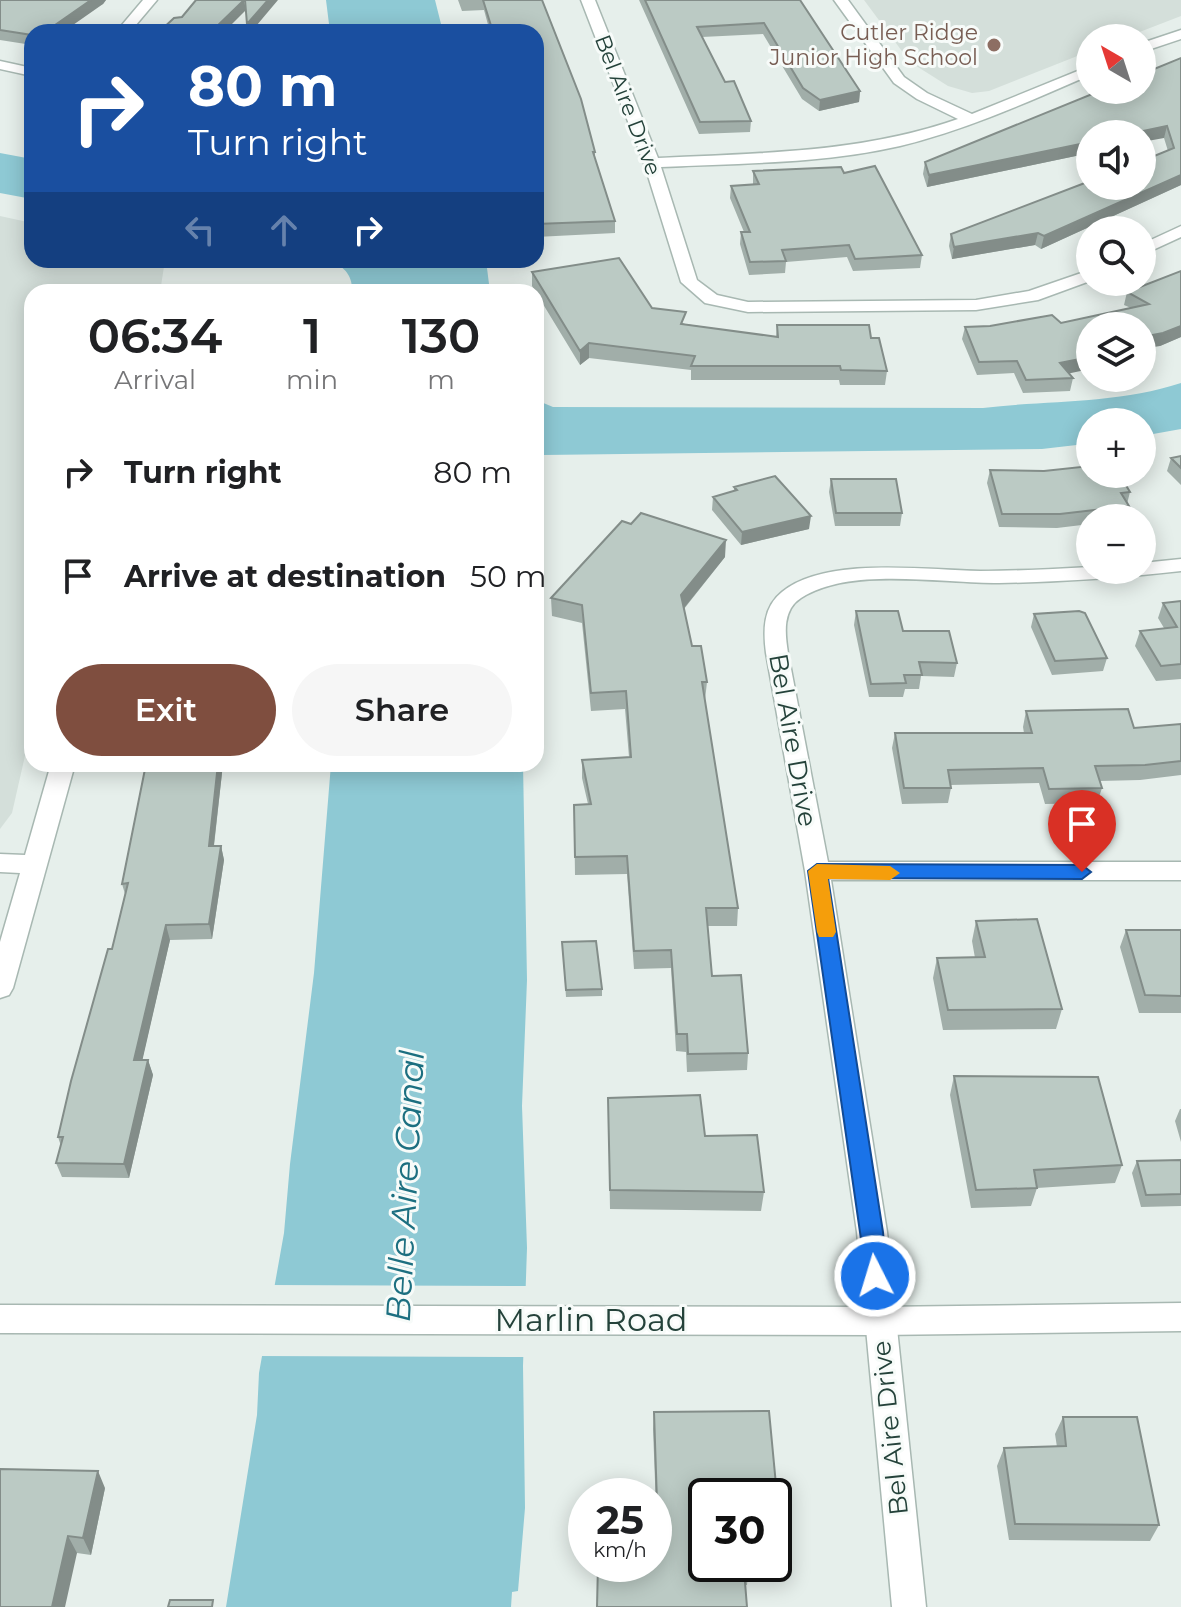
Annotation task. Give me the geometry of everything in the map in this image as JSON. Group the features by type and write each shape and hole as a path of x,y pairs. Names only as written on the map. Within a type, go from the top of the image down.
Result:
{"street":[{"path":"130,24 150,0"},
{"name":"Bel Aire Drive","path":"588,0 652,163 687,278 705,296 748,307 976,305 1032,296 1076,280"},
{"path":"841,0 899,80 922,96 969,118"},
{"path":"1156,43 1181,34"},
{"path":"0,65 24,70"},
{"path":"652,163 848,151 906,140 1076,76"},
{"path":"1156,243 1181,231"},
{"path":"1156,568 1181,565"},
{"name":"Bel Aire Drive","path":"909,1607 872,1232 817,871 775,640 778,609 794,593 827,580 1076,573"},
{"path":"0,988 61,772"},
{"path":"0,863 37,864"},
{"path":"817,871 1181,871"},
{"name":"Marlin Road","path":"0,1319 879,1321 1181,1317"}],"shaded area":[{"name":"Cutler Ridge Junior High School","path":"864,0 1181,0 1181,16 1156,26 1076,24 1076,57 989,91 972,93 948,86 910,62"},
{"path":"0,216 24,221 24,268 164,268 161,284 24,284 24,760 12,813 0,829"}],"water":[{"path":"326,0 435,0 441,24 329,24"},
{"path":"0,153 24,158 24,198 0,193"},
{"path":"342,268 487,268 489,284 351,284"},
{"path":"1181,383 1181,429 1156,433 1156,408 1076,408 1076,445 1042,449 544,455 544,403 553,407 983,408 1108,398"},
{"name":"Belle Aire Canal","path":"330,772 523,772 527,980 522,1106 527,1248 523,1366 525,1508 518,1591 512,1592 511,1607 226,1607 257,1415 259,1373 284,1233 314,973"}],"pier":[{"path":"271,1285 529,1286 527,1357 258,1356"}],"building":[{"path":"0,0 91,0 56,24 24,24 24,34 0,30"},
{"path":"196,0 244,0 219,24 168,24 174,18 182,17"},
{"path":"245,0 268,0 247,24"},
{"path":"483,0 542,0 581,99 593,152 615,221 544,224 544,24 490,24"},
{"path":"645,0 800,0 860,91 820,100 803,88 764,23 697,27 725,82 734,81 751,121 700,122"},
{"path":"1181,58 1181,175 1156,186 1156,155 1174,148 1167,126 1156,128 1156,120 1076,120 1076,145 929,175 925,162 1076,101 1076,104 1156,104 1156,68"},
{"path":"875,166 922,255 855,259 849,245 782,250 786,261 750,262 741,232 750,232 731,186 759,184 753,171 841,167 844,173"},
{"path":"1076,186 1076,200 1125,200 1089,216 1076,216 1076,222 1044,236 1038,233 954,247 951,234"},
{"path":"619,258 652,308 686,312 681,324 778,337 777,325 869,325 871,338 879,338 887,371 841,370 840,366 691,366 695,356 589,343 580,351 544,292 544,284 539,284 532,272"},
{"path":"1181,271 1181,326 1156,334 1156,312 1112,312 1149,304 1134,296 1156,296 1156,281"},
{"path":"1052,315 1061,323 1076,320 1076,360 1060,363 1073,378 1026,380 1017,361 979,362 965,327 990,326"},
{"path":"1181,456 1181,468 1171,458"},
{"path":"1076,468 1076,488 1128,488 1130,492 1121,493 1128,504 1076,504 1076,512 1060,514 1002,514 990,470 1044,471"},
{"path":"775,476 811,516 742,532 713,497 737,490 734,487"},
{"path":"831,479 896,479 902,513 836,513"},
{"path":"641,513 726,540 681,595 692,646 701,646 707,682 702,682 738,908 706,908 712,976 741,975 748,1053 688,1054 687,1034 677,1034 671,950 634,951 627,856 575,857 574,805 591,804 582,760 631,757 626,691 591,693 582,605 551,598 622,521 631,524"},
{"path":"1181,601 1181,664 1161,666 1140,631 1177,627 1163,603"},
{"path":"856,611 898,611 903,631 949,631 957,663 919,662 922,675 904,675 906,683 871,684"},
{"path":"1085,613 1107,658 1055,661 1034,614"},
{"path":"1128,709 1134,728 1181,724 1181,761 1095,766 1102,788 1049,789 1043,768 948,770 951,788 904,788 895,733 1032,733 1026,711"},
{"path":"144,772 217,772 209,846 221,846 209,924 166,925 134,1060 148,1060 124,1164 56,1163 63,1137 58,1137 71,1081 108,949 112,949 128,883 122,884"},
{"path":"1037,919 1062,1009 948,1010 937,958 985,957 976,921"},
{"path":"1126,930 1181,930 1181,996 1145,995"},
{"path":"596,941 602,989 566,990 562,942"},
{"path":"954,1076 1098,1077 1122,1165 1034,1170 1037,1188 976,1190"},
{"path":"700,1095 705,1136 757,1135 764,1192 610,1190 608,1098"},
{"path":"1181,1160 1181,1194 1146,1195 1137,1161"},
{"path":"769,1411 775,1478 688,1478 688,1582 745,1582 747,1607 597,1607 598,1582 672,1582 672,1478 656,1478 654,1412"},
{"path":"1063,1417 1137,1417 1159,1525 1015,1524 1004,1448 1066,1446"},
{"path":"0,1469 98,1471 83,1538 68,1536 52,1607 0,1607"},
{"path":"170,1600 213,1600 212,1607 168,1607"}],"slow traffic":[{"path":"826,932 817,871 890,873"}],"place":[{"name":"Cutler Ridge Junior High School","path":"994,45"}],"route":[{"path":"875,1276 872,1232 817,871 1082,872"}]}
